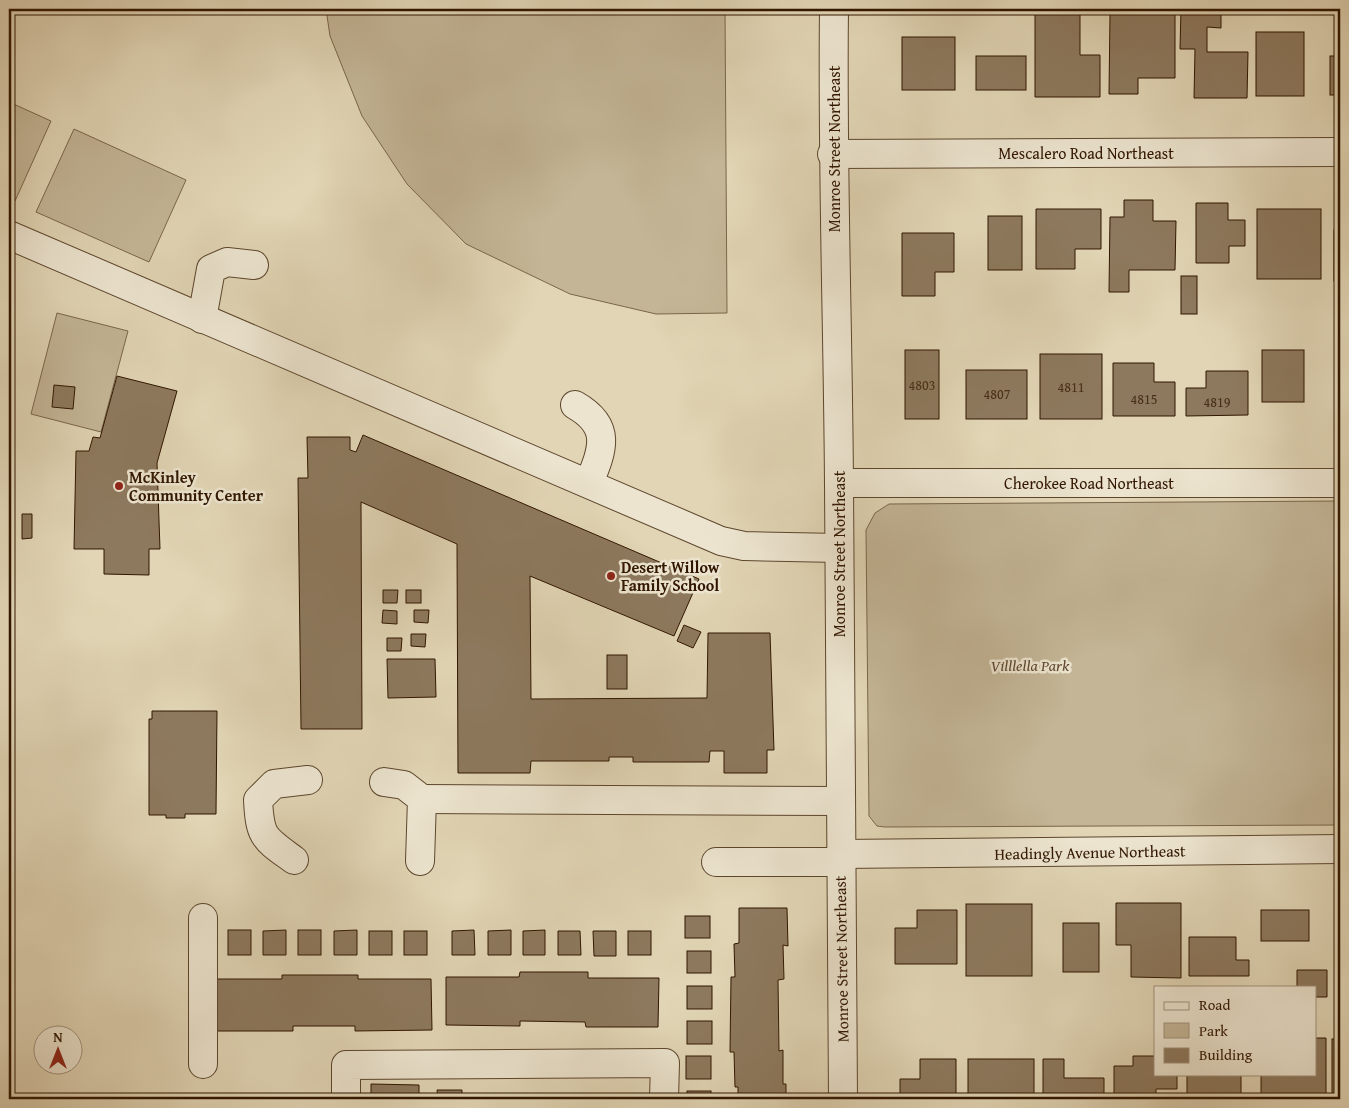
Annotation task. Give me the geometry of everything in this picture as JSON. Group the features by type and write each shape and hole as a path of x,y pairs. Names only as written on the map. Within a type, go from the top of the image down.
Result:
{"street":[{"name":"Monroe Street Northeast","path":"834,9 832,154 839,484 839,801 844,1099"},
{"name":"Mescalero Road Northeast","path":"832,154 1340,152"},
{"path":"9,235 721,541 744,546 839,548"},
{"path":"202,319 211,269 227,262 254,265"},
{"path":"574,405 590,414 603,438 600,456 589,484"},
{"name":"Cherokee Road Northeast","path":"839,484 1340,483"},
{"path":"294,860 266,839 259,818 258,800 274,784 308,780"},
{"path":"384,782 404,785 422,799 839,801"},
{"path":"420,861 422,799"},
{"name":"Headingly Avenue Northeast","path":"716,862 1340,849"},
{"path":"203,918 204,1064"},
{"path":"346,1099 346,1065 665,1063 664,1099"}],"green space":[{"path":"326,9 725,9 727,313 656,314 570,294 466,244 407,184 362,116 330,36"},
{"path":"9,102 51,121 15,201 9,199"},
{"path":"74,129 186,180 149,262 36,212"},
{"path":"57,313 128,331 101,432 31,414"},
{"name":"Villlella Park","path":"1340,501 1340,825 885,827 877,826 869,816 866,530 875,513 889,504"}],"building":[{"path":"1035,9 1080,9 1080,55 1100,55 1100,97 1035,97"},
{"path":"1181,9 1221,9 1221,28 1207,27 1207,52 1248,52 1247,98 1194,98 1195,49 1180,49"},
{"path":"1110,14 1175,14 1175,78 1138,78 1138,94 1109,94"},
{"path":"1256,32 1304,32 1304,96 1256,96"},
{"path":"902,37 955,37 955,90 902,90"},
{"path":"976,56 1026,56 1026,90 976,90"},
{"path":"1330,56 1340,56 1340,95 1330,95"},
{"path":"1124,200 1153,200 1153,221 1176,221 1175,270 1129,270 1129,292 1109,292 1110,217 1124,217"},
{"path":"1196,203 1228,203 1228,220 1245,220 1245,246 1229,246 1229,263 1196,263"},
{"path":"1036,209 1101,209 1101,249 1075,249 1075,269 1036,269"},
{"path":"1257,209 1321,209 1321,279 1257,279"},
{"path":"988,216 1022,216 1022,270 988,270"},
{"path":"1334,230 1340,230 1340,281 1334,281"},
{"path":"902,233 954,233 954,272 935,272 935,296 902,296"},
{"path":"1181,276 1197,276 1197,314 1181,314"},
{"path":"905,350 939,350 939,419 905,419"},
{"path":"1262,350 1304,350 1304,402 1262,402"},
{"path":"1040,354 1102,354 1102,419 1040,419"},
{"path":"1113,363 1154,363 1154,382 1175,382 1175,416 1113,416"},
{"path":"966,370 1027,370 1027,419 966,419"},
{"path":"1206,371 1248,371 1248,415 1186,416 1186,388 1206,388"},
{"path":"117,376 177,391 157,463 160,549 149,549 149,575 104,574 104,549 74,549 76,451 89,451 93,437 100,438"},
{"path":"54,385 75,387 73,409 52,407"},
{"path":"363,435 699,579 674,636 530,576 531,699 707,698 708,633 770,633 774,750 767,750 767,773 724,773 724,751 710,751 709,762 633,762 633,757 609,757 609,761 531,761 530,773 458,773 457,544 361,502 362,729 301,729 298,478 308,478 307,437 350,437 350,450 356,452"},
{"path":"22,514 32,514 32,538 22,539"},
{"path":"383,590 398,590 397,603 383,603"},
{"path":"406,590 421,590 421,603 406,603"},
{"path":"383,610 397,611 397,624 382,623"},
{"path":"414,610 429,610 428,623 414,622"},
{"path":"684,625 701,632 693,648 677,641"},
{"path":"411,634 426,634 425,647 411,646"},
{"path":"387,638 402,638 401,651 387,651"},
{"path":"607,655 627,655 627,689 607,689"},
{"path":"387,659 435,659 436,697 388,698"},
{"path":"152,711 217,711 216,814 185,814 185,818 166,818 166,815 149,815 149,719 152,719"},
{"path":"1116,903 1181,903 1181,978 1131,977 1131,945 1116,945"},
{"path":"966,904 1032,904 1032,976 966,976"},
{"path":"739,908 787,908 788,946 783,945 784,979 778,980 779,1051 783,1050 783,1084 786,1084 786,1099 738,1099 738,1087 735,1087 734,1052 730,1052 731,977 735,977 734,944 739,943"},
{"path":"917,910 957,910 957,964 895,964 895,928 917,928"},
{"path":"1261,910 1309,910 1309,941 1261,941"},
{"path":"685,916 710,916 710,938 685,938"},
{"path":"1338,922 1340,922 1340,971 1338,971"},
{"path":"1063,923 1099,923 1099,972 1063,972"},
{"path":"228,930 251,930 251,955 228,955"},
{"path":"286,930 286,955 263,955 263,931"},
{"path":"298,930 321,930 321,955 298,955"},
{"path":"357,930 357,955 334,955 334,931"},
{"path":"474,930 475,955 452,955 452,931"},
{"path":"511,930 511,955 488,955 488,931"},
{"path":"545,930 545,955 523,955 523,931"},
{"path":"369,931 392,931 392,955 369,955"},
{"path":"404,931 427,931 427,955 404,955"},
{"path":"558,931 580,931 581,955 558,955"},
{"path":"593,931 616,931 616,956 594,956"},
{"path":"628,931 651,931 651,955 628,955"},
{"path":"1189,937 1236,937 1236,960 1249,960 1249,976 1189,976"},
{"path":"687,951 711,951 711,973 687,973"},
{"path":"1297,970 1327,970 1327,997 1316,997 1316,986 1297,986"},
{"path":"520,972 588,972 588,978 659,978 658,1027 586,1027 585,1022 520,1021 520,1026 446,1025 446,977 519,977"},
{"path":"282,975 358,975 358,979 431,979 432,1030 355,1031 355,1026 293,1026 293,1031 214,1031 214,979 282,979"},
{"path":"687,986 712,986 712,1009 687,1009"},
{"path":"687,1021 712,1021 712,1044 687,1044"},
{"path":"1316,1038 1326,1038 1326,1095 1281,1095 1281,1099 1261,1099 1261,1076 1316,1076"},
{"path":"1332,1039 1340,1039 1340,1099 1332,1099"},
{"path":"686,1056 711,1056 711,1079 686,1079"},
{"path":"1133,1056 1154,1056 1154,1076 1177,1076 1177,1089 1156,1089 1156,1099 1114,1099 1114,1066 1133,1066"},
{"path":"920,1059 956,1059 956,1099 900,1099 900,1079 920,1079"},
{"path":"968,1059 1034,1059 1034,1099 968,1099"},
{"path":"1043,1059 1064,1059 1064,1078 1104,1078 1104,1099 1043,1099"},
{"path":"1187,1076 1241,1076 1241,1099 1187,1099"},
{"path":"371,1084 419,1085 419,1099 371,1099"},
{"path":"437,1090 462,1090 462,1099 438,1099"},
{"path":"687,1091 711,1091 711,1099 687,1099"}],"place":[{"name":"McKinley Community Center","path":"119,486"},
{"name":"Desert Willow Family School","path":"611,576"}]}
